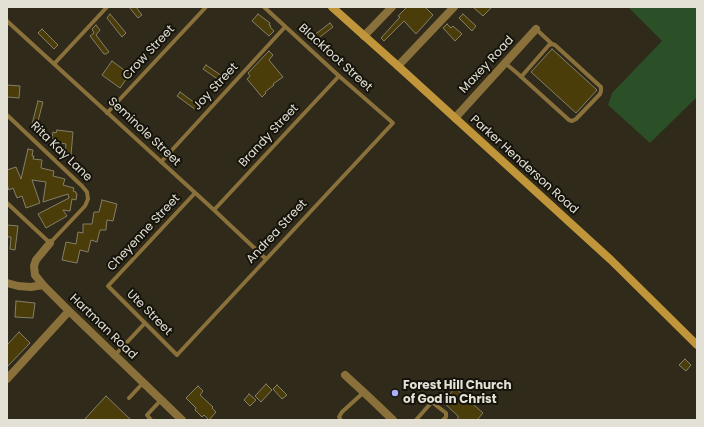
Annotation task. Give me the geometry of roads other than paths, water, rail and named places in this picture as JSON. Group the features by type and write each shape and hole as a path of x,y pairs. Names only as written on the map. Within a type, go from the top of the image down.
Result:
{"street":[{"name":"Parker Henderson Road","path":"332,7 611,260 697,345"},
{"path":"364,36 392,7"},
{"path":"398,66 454,7"},
{"name":"Maxey Road","path":"455,118 536,29"},
{"name":"Hartman Road","path":"50,243 36,260 34,266 35,275 69,311 182,420"},
{"path":"7,284 31,287 43,285"},
{"path":"7,379 69,311"},
{"path":"345,375 392,420"}],"lane":[{"path":"54,64 107,7"},
{"name":"Crow Street","path":"107,113 206,7"},
{"name":"Blackfoot Street","path":"264,7 393,123"},
{"name":"Seminole Street","path":"7,21 266,259"},
{"name":"Joy Street","path":"161,162 285,27"},
{"path":"506,63 569,120 572,121 576,119 600,94 601,87 536,29"},
{"path":"521,77 549,45 552,44"},
{"name":"Brandy Street","path":"214,210 339,76"},
{"name":"Rita Kay Lane","path":"7,115 87,192 88,199 85,206 50,243"},
{"name":"Andrea Street","path":"176,355 393,123"},
{"name":"Cheyenne Street","path":"108,286 195,193"},
{"path":"7,203 50,243"},
{"name":"Ute Street","path":"108,286 176,355"},
{"path":"114,355 144,323"},
{"path":"129,398 143,383"},
{"path":"340,420 339,417 342,412 364,392"},
{"path":"151,420 147,415 161,400"},
{"path":"416,420 433,402 446,413 446,417 443,420"}],"place":[{"name":"Forest Hill Church of God in Christ","path":"395,393"}]}
